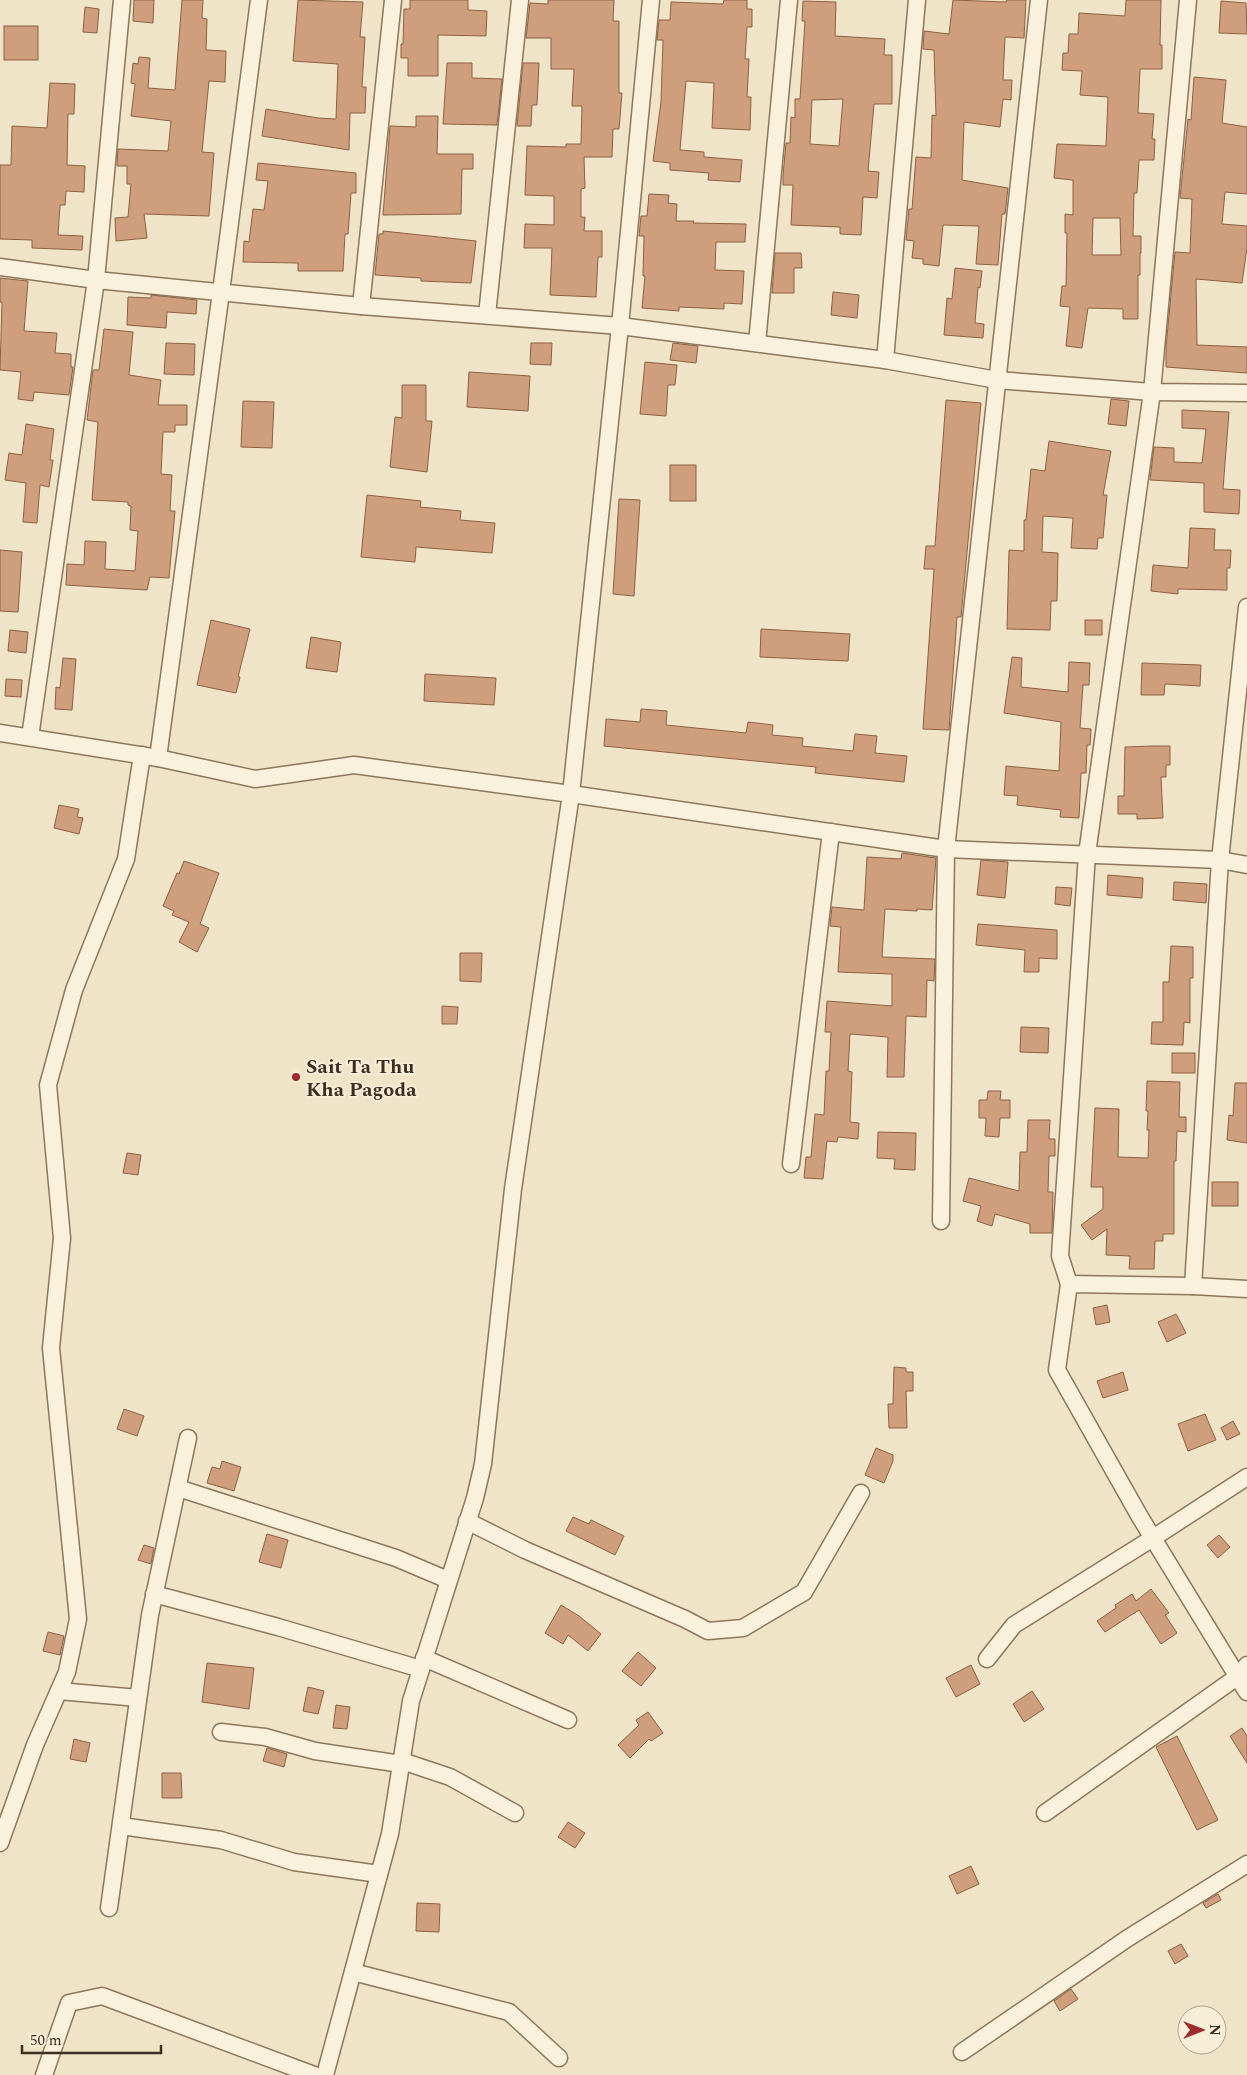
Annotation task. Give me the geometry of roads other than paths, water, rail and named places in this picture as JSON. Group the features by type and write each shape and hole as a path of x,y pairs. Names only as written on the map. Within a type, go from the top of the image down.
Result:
{"street":[{"path":"30,737 96,280 122,0"},
{"path":"0,1844 35,1745 67,1672 78,1619 52,1348 62,1238 48,1085 74,990 126,859 150,757 221,292 259,0"},
{"path":"361,306 393,0"},
{"path":"487,315 520,0"},
{"path":"325,2075 390,1834 411,1702 475,1498 483,1464 513,1188 571,794 620,326 651,0"},
{"path":"757,343 789,0"},
{"path":"886,360 917,0"},
{"path":"941,1220 946,849 1039,0"},
{"path":"1188,0 1152,392 1087,854 1060,1256 1070,1284 1057,1370 1153,1538 1242,1671 1247,1692"},
{"path":"0,267 96,280 361,306 620,326 886,360 997,380 1152,392 1247,393"},
{"path":"1193,1286 1220,860 1247,607"},
{"path":"0,733 150,757 255,779 354,765 571,794 946,849 1220,860 1247,865"},
{"path":"791,1164 831,832"},
{"path":"1070,1284 1193,1286 1247,1290"},
{"path":"109,1908 154,1594 188,1438"},
{"path":"987,1659 1014,1625 1247,1477"},
{"path":"178,1488 396,1558 448,1580"},
{"path":"467,1520 524,1550 685,1619 708,1631 742,1628 804,1592 861,1493"},
{"path":"154,1594 422,1664 568,1720"},
{"path":"1045,1813 1242,1671"},
{"path":"59,1691 138,1698"},
{"path":"221,1732 265,1737 315,1751 401,1762 450,1778 515,1813"},
{"path":"121,1826 221,1840 294,1862 379,1874"},
{"path":"962,2052 1128,1938 1247,1864"},
{"path":"353,1972 509,2012 558,2058"},
{"path":"44,2075 69,2003 102,1996 314,2075"}],"place":[{"name":"Sait Ta Thu Kha Pagoda","path":"296,1077"}]}
